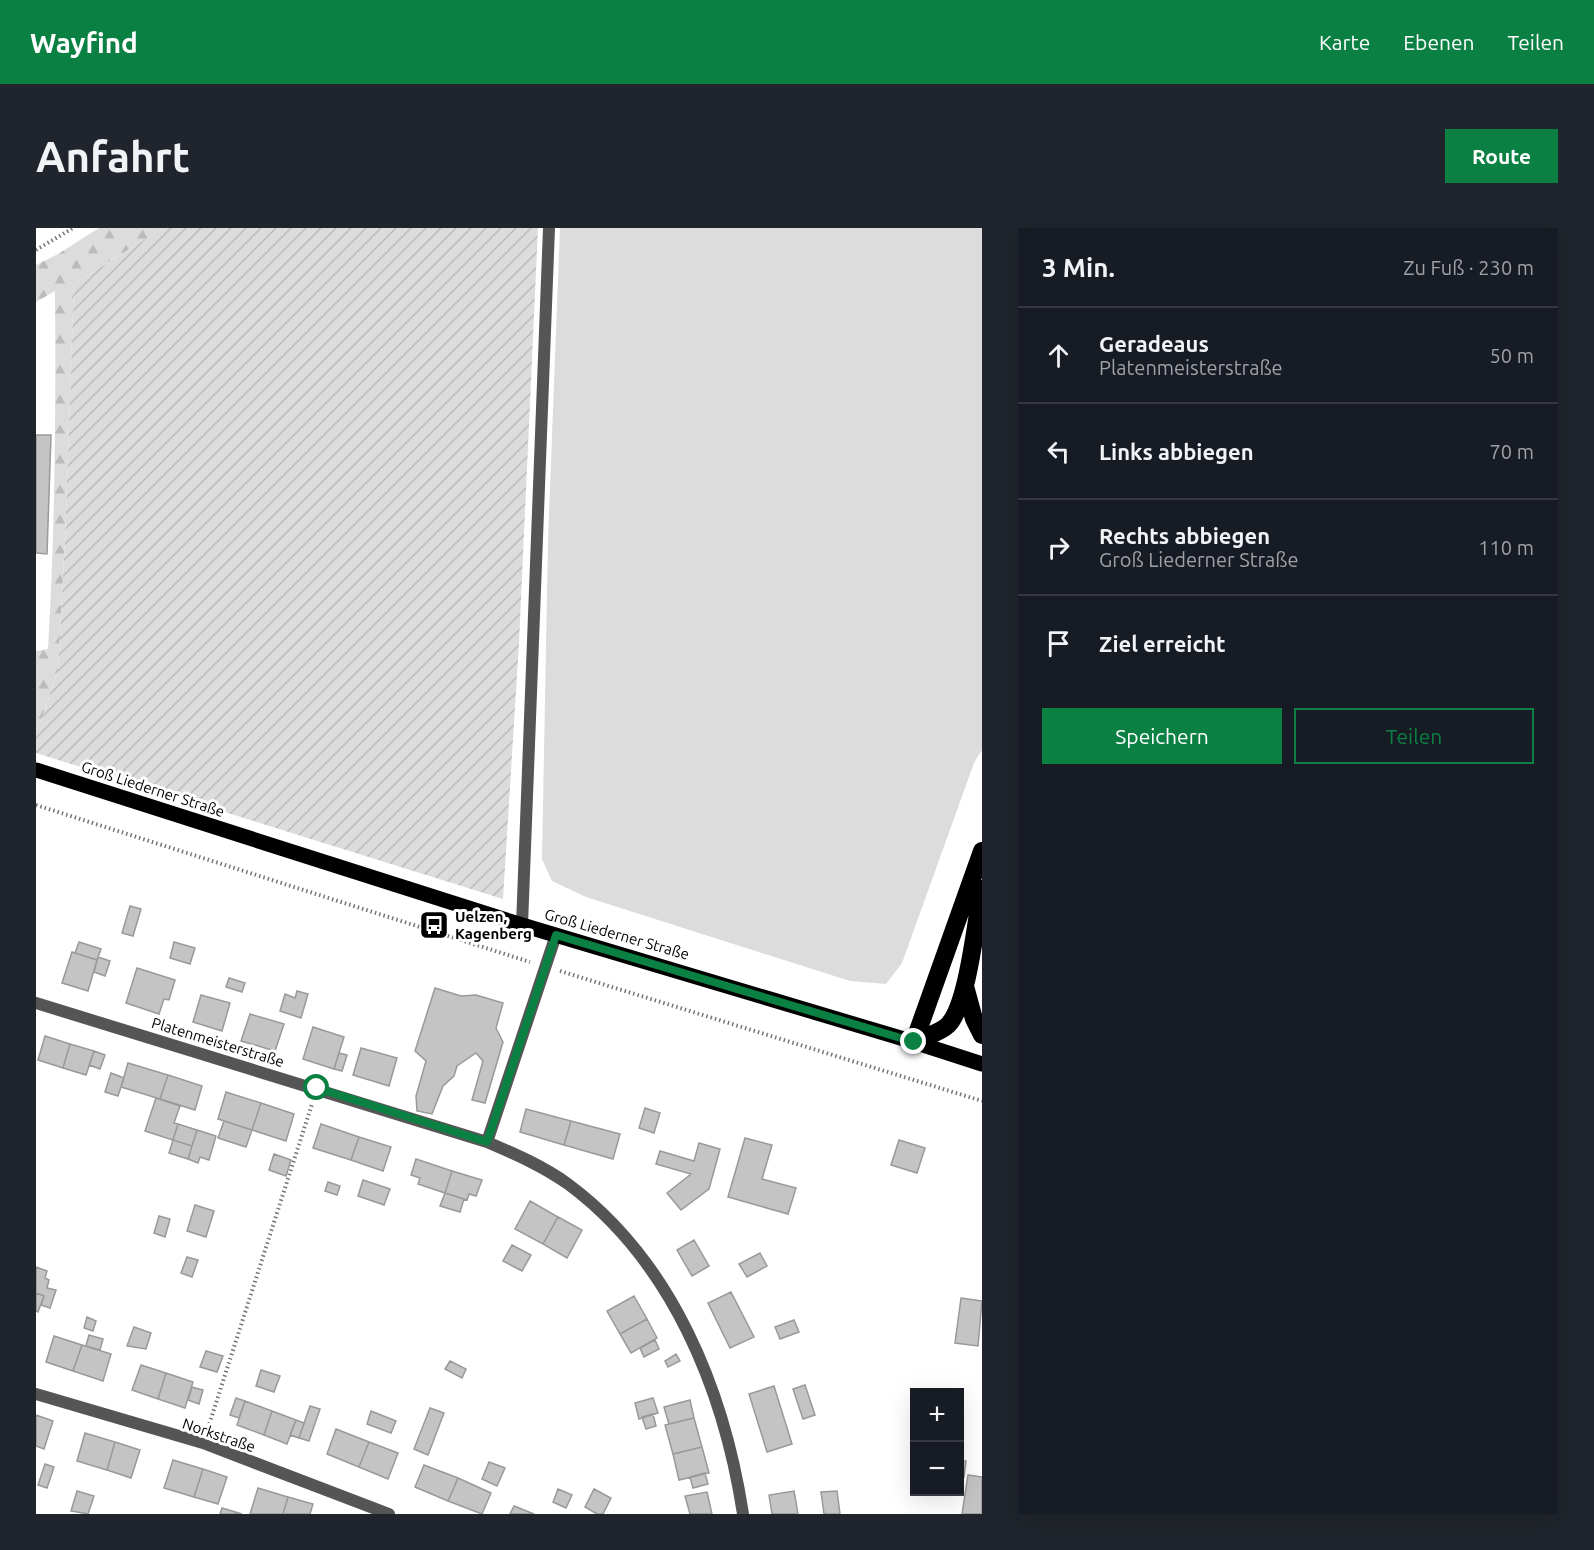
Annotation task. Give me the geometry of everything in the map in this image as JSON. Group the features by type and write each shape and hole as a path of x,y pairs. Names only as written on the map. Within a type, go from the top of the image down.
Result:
{"highway":[{"path":"914,1042 982,851"},
{"path":"914,1042 947,1027 956,1015 965,984 982,889"},
{"path":"965,984 974,1019 982,1035"}],"main road":[{"name":"Groß Liederner Straße","path":"36,770 522,925 982,1064"}],"street":[{"path":"522,925 549,228"},
{"path":"487,1142 556,935"},
{"name":"Platenmeisterstraße","path":"36,1003 487,1142 541,1167 567,1184 612,1222 649,1266 675,1310 706,1375 731,1452 743,1514"},
{"name":"Norkstraße","path":"36,1394 203,1443 389,1514"}],"path":[{"path":"36,250 73,228"},
{"path":"36,805 546,967 982,1101"},
{"path":"203,1443 317,1088"}],"green space":[{"path":"99,228 163,228 74,284 58,670 41,721 36,729 36,651 48,649 54,515 55,291 36,302 36,265"},
{"path":"163,228 538,228 519,643 503,899 36,753 36,729 41,721 58,670 74,284"},
{"path":"560,228 982,228 982,750 974,763 902,963 886,984 850,981 586,897 552,881 542,859 548,540"}],"building":[{"path":"36,435 51,435 47,554 36,553"},
{"path":"130,906 141,909 133,936 122,933"},
{"path":"79,942 101,949 97,960 75,953"},
{"path":"174,942 195,948 190,964 170,958"},
{"path":"72,952 97,960 88,991 62,983"},
{"path":"98,957 110,961 105,976 94,972"},
{"path":"137,968 175,980 169,1000 164,999 159,1014 126,1003"},
{"path":"229,978 245,983 242,992 226,987"},
{"path":"435,988 461,996 476,995 503,1003 496,1028 503,1042 485,1103 472,1100 483,1061 476,1053 457,1066 454,1076 443,1086 432,1114 417,1111 416,1096 426,1061 415,1051"},
{"path":"297,991 308,994 301,1018 280,1011 285,994 295,998"},
{"path":"201,995 230,1003 222,1031 193,1022"},
{"path":"250,1014 284,1024 275,1051 241,1041"},
{"path":"313,1027 344,1037 334,1069 303,1059"},
{"path":"45,1036 70,1044 63,1068 38,1060"},
{"path":"70,1044 94,1051 86,1075 63,1068"},
{"path":"361,1048 397,1058 389,1086 353,1075"},
{"path":"94,1051 105,1055 100,1069 89,1065"},
{"path":"339,1053 347,1055 342,1071 334,1069"},
{"path":"128,1063 168,1075 160,1099 121,1087"},
{"path":"111,1073 124,1078 118,1096 105,1092"},
{"path":"168,1075 202,1086 195,1110 160,1099"},
{"path":"226,1092 261,1103 252,1130 218,1119"},
{"path":"156,1098 180,1106 174,1123 178,1124 173,1140 145,1131"},
{"path":"261,1103 294,1114 286,1141 252,1130"},
{"path":"645,1108 660,1113 654,1133 639,1128"},
{"path":"526,1109 571,1121 564,1145 520,1132"},
{"path":"224,1121 252,1130 246,1147 218,1138"},
{"path":"571,1121 620,1134 613,1159 564,1145"},
{"path":"178,1124 197,1130 192,1146 173,1140"},
{"path":"321,1124 359,1137 351,1160 313,1148"},
{"path":"197,1130 216,1136 209,1160 200,1157 198,1163 188,1159"},
{"path":"359,1137 391,1147 383,1171 351,1160"},
{"path":"745,1138 772,1145 762,1179 796,1188 788,1214 728,1197"},
{"path":"173,1140 192,1146 188,1159 169,1153"},
{"path":"899,1140 925,1148 917,1173 891,1165"},
{"path":"699,1143 720,1149 709,1189 681,1210 667,1193 691,1174 656,1164 660,1151 694,1161"},
{"path":"274,1154 291,1160 286,1176 269,1170"},
{"path":"416,1159 452,1171 445,1193 418,1184 420,1178 411,1175"},
{"path":"452,1171 482,1180 476,1196 469,1194 467,1200 445,1193"},
{"path":"363,1180 390,1189 384,1205 358,1196"},
{"path":"328,1182 340,1186 337,1195 325,1191"},
{"path":"445,1193 464,1199 460,1212 440,1206"},
{"path":"530,1201 558,1217 543,1244 515,1229"},
{"path":"195,1205 214,1211 206,1237 187,1231"},
{"path":"159,1216 170,1219 165,1237 154,1233"},
{"path":"558,1217 582,1230 567,1258 543,1244"},
{"path":"694,1240 709,1266 692,1276 677,1250"},
{"path":"512,1245 531,1255 522,1271 503,1261"},
{"path":"760,1253 767,1266 747,1277 739,1264"},
{"path":"187,1257 198,1260 192,1277 181,1273"},
{"path":"36,1267 47,1271 45,1278 49,1280 47,1288 56,1290 50,1308 41,1305 44,1296 36,1293"},
{"path":"731,1292 754,1337 730,1348 708,1303"},
{"path":"36,1293 44,1296 38,1312 36,1311"},
{"path":"634,1296 647,1319 620,1334 607,1311"},
{"path":"961,1298 982,1301 978,1346 955,1343"},
{"path":"87,1317 96,1321 93,1331 84,1328"},
{"path":"647,1319 657,1338 631,1353 620,1334"},
{"path":"794,1320 799,1332 780,1339 775,1327"},
{"path":"134,1327 151,1333 146,1349 127,1346"},
{"path":"89,1335 103,1339 100,1350 86,1346"},
{"path":"54,1336 82,1345 73,1371 46,1362"},
{"path":"655,1340 659,1349 644,1357 640,1348"},
{"path":"82,1345 111,1354 103,1381 73,1371"},
{"path":"206,1351 223,1356 217,1372 200,1367"},
{"path":"676,1354 680,1361 668,1367 665,1361"},
{"path":"450,1361 466,1369 462,1378 445,1369"},
{"path":"141,1365 166,1373 158,1399 132,1390"},
{"path":"261,1370 280,1376 274,1392 256,1386"},
{"path":"166,1373 193,1382 185,1408 158,1399"},
{"path":"805,1385 815,1415 803,1419 793,1389"},
{"path":"774,1386 792,1444 767,1452 749,1394"},
{"path":"192,1387 203,1390 199,1404 188,1400"},
{"path":"236,1398 245,1401 239,1418 230,1415"},
{"path":"653,1398 658,1413 639,1419 635,1403"},
{"path":"690,1400 694,1418 669,1424 664,1407"},
{"path":"245,1401 272,1411 264,1435 237,1425"},
{"path":"310,1406 320,1409 309,1441 299,1438"},
{"path":"430,1408 444,1413 428,1455 414,1449"},
{"path":"272,1411 296,1420 287,1444 264,1435"},
{"path":"371,1411 396,1421 391,1433 367,1424"},
{"path":"653,1414 656,1426 646,1429 642,1417"},
{"path":"36,1415 53,1421 44,1449 36,1446"},
{"path":"694,1418 702,1447 673,1454 665,1425"},
{"path":"296,1420 304,1423 299,1438 290,1435"},
{"path":"336,1429 369,1442 359,1467 327,1454"},
{"path":"85,1433 115,1442 107,1470 77,1461"},
{"path":"115,1442 140,1450 131,1478 107,1470"},
{"path":"369,1442 398,1453 388,1479 359,1467"},
{"path":"702,1447 709,1473 679,1480 673,1454"},
{"path":"173,1460 203,1469 194,1497 164,1488"},
{"path":"489,1462 505,1468 497,1486 482,1479"},
{"path":"45,1464 54,1467 47,1488 38,1485"},
{"path":"424,1465 458,1478 448,1501 415,1487"},
{"path":"203,1469 227,1477 218,1504 194,1497"},
{"path":"705,1473 708,1484 693,1488 690,1477"},
{"path":"968,1475 982,1477 982,1514 962,1514"},
{"path":"458,1478 491,1493 482,1514 448,1501"},
{"path":"258,1488 288,1497 283,1514 250,1514"},
{"path":"558,1489 572,1495 566,1508 553,1502"},
{"path":"594,1489 611,1498 603,1514 597,1514 585,1507"},
{"path":"77,1491 94,1496 88,1514 71,1511"},
{"path":"794,1491 798,1514 772,1514 769,1495"},
{"path":"837,1491 840,1514 824,1514 821,1492"},
{"path":"707,1492 712,1514 690,1514 685,1496"},
{"path":"288,1497 313,1504 310,1514 283,1514"},
{"path":"514,1506 534,1514 510,1514"},
{"path":"222,1508 242,1514 220,1514"}],"place":[{"name":"Uelzen, Kagenberg","path":"434,925"}],"route":[{"path":"317,1088 487,1142 556,935 914,1042"}]}
